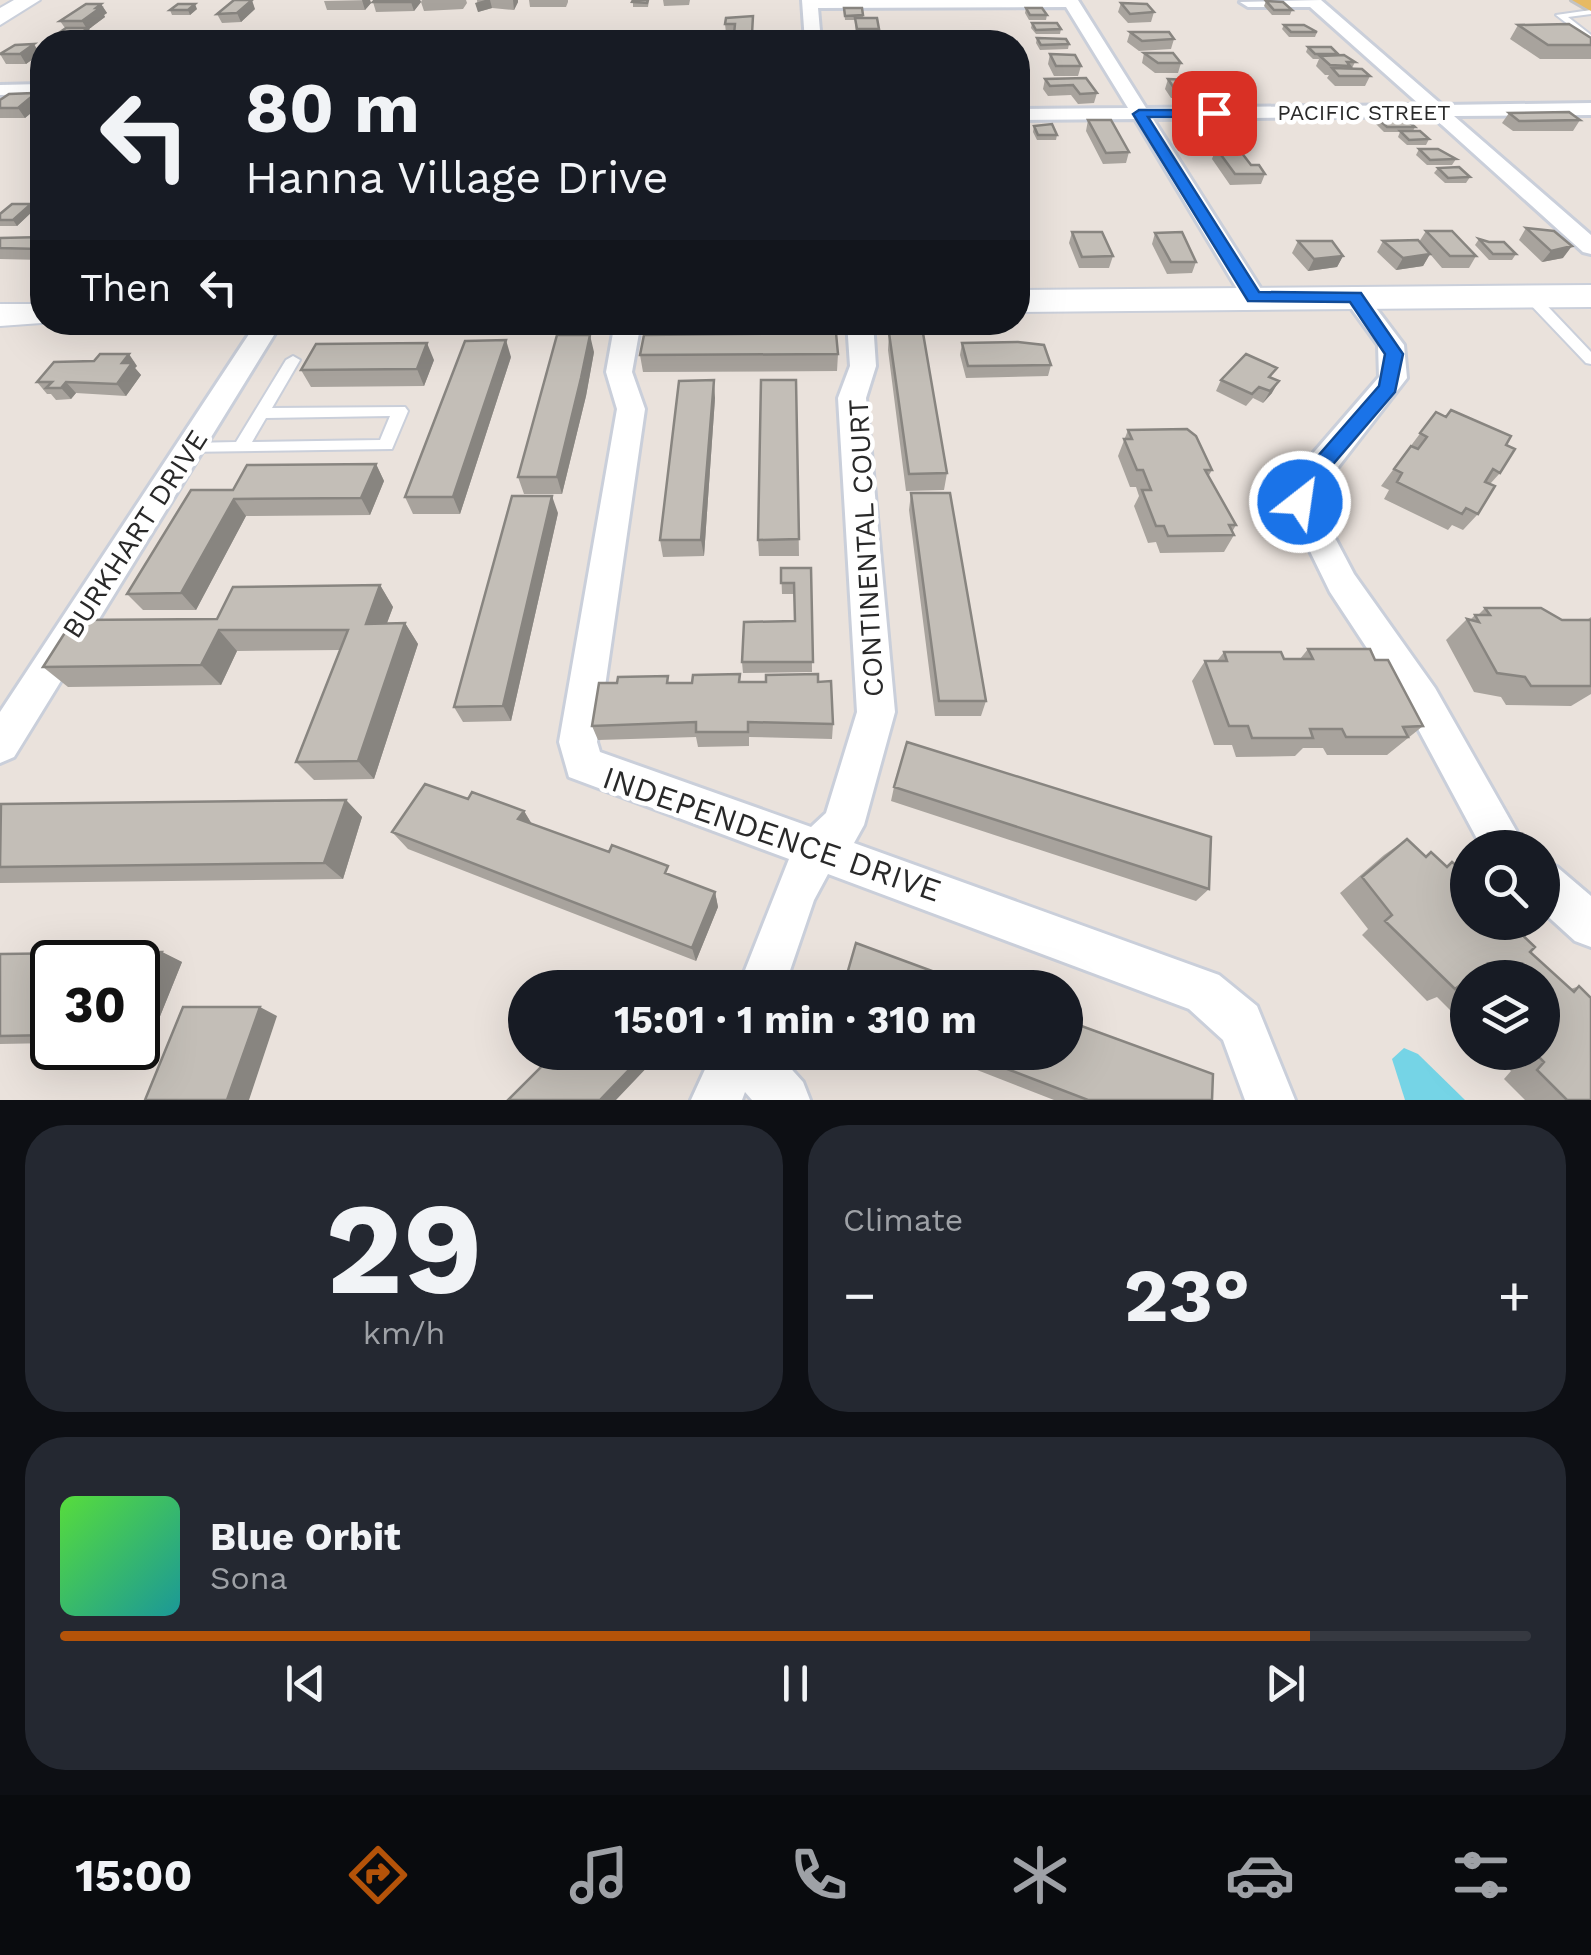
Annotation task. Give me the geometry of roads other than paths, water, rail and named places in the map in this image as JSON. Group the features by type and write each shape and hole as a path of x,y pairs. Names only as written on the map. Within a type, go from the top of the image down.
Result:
{"main road":[{"path":"0,18 29,0"},
{"path":"1584,0 1591,4"},
{"path":"1030,301 1591,296"},
{"path":"0,315 30,315"}],"street":[{"path":"812,30 810,2 1071,1 1254,297"},
{"path":"1248,2 1313,1 1591,247"},
{"path":"0,90 30,89"},
{"name":"PACIFIC STREET","path":"1030,115 1591,109"},
{"path":"1355,296 1390,345 1393,378 1300,488 1299,498 1342,583 1407,676 1495,830"},
{"name":"BURKHART DRIVE","path":"0,746 262,335"},
{"name":"INDEPENDENCE DRIVE","path":"626,335 619,372 631,409 578,742 580,760 588,769 820,848 1216,997 1247,1030 1270,1100"},
{"name":"CONTINENTAL COURT","path":"768,970 795,891 820,848 843,825 876,712 852,398 863,366 861,335"},
{"path":"1560,898 1591,925"},
{"path":"716,1100 732,1070"},
{"path":"758,1070 785,1100"}],"lane":[{"path":"1591,12 1560,15 1591,39"},
{"path":"1530,296 1591,360"},
{"path":"240,447 293,360"},
{"path":"190,448 386,444 400,412 261,413"}],"water":[{"path":"1404,1048 1418,1054 1465,1100 1405,1100 1392,1059"}]}
